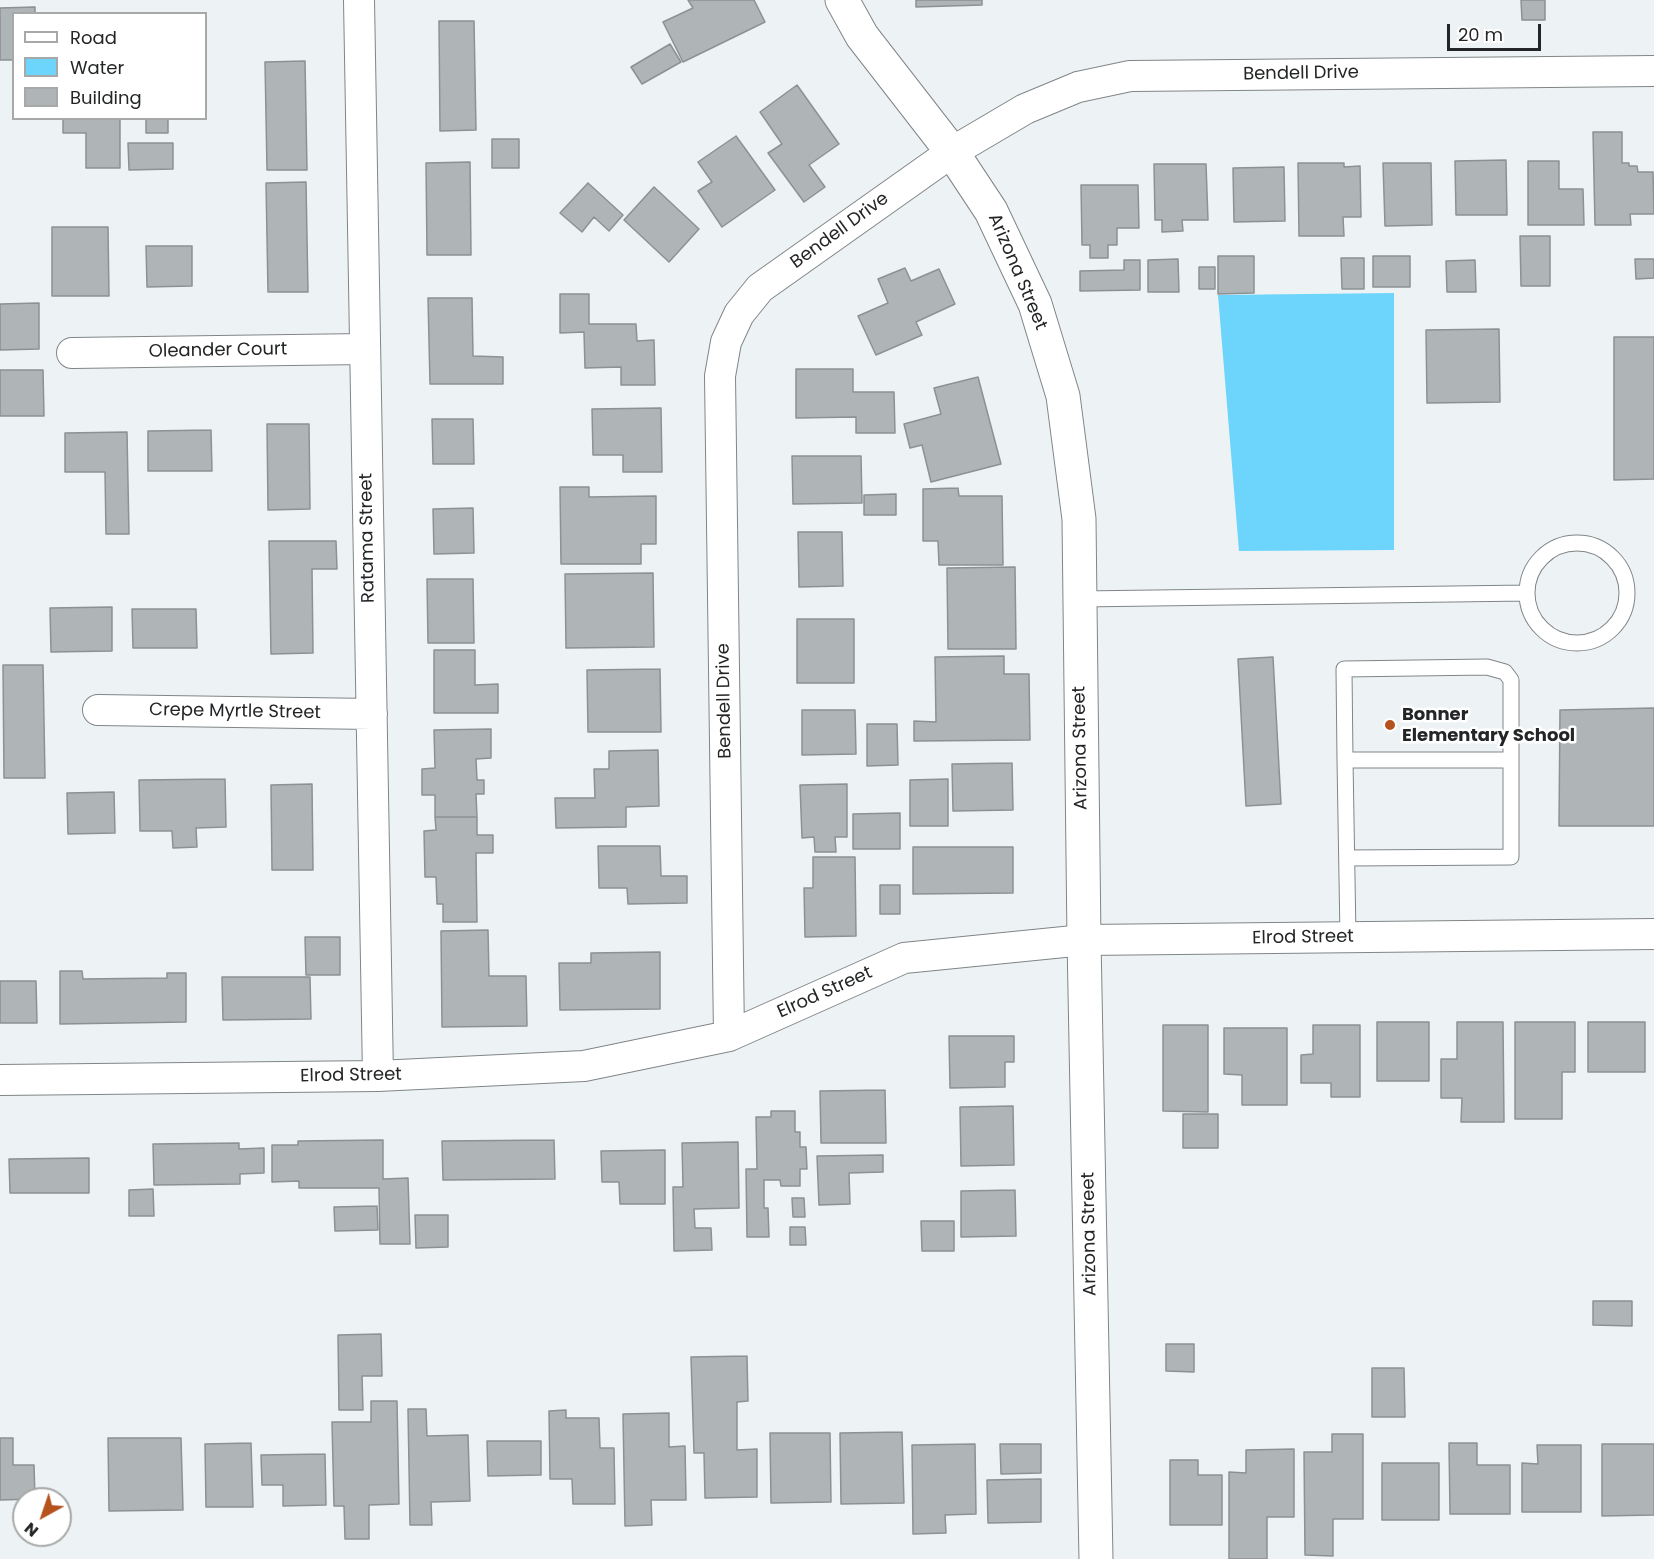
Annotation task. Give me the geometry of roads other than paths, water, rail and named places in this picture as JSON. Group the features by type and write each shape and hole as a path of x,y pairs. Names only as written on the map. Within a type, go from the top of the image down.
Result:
{"street":[{"name":"Ratama Street","path":"359,0 378,1076"},
{"name":"Arizona Street","path":"842,0 862,36 952,153 991,211 1035,304 1063,396 1079,519 1084,940 1096,1559"},
{"name":"Bendell Drive","path":"729,1036 720,376 726,342 739,314 760,288 952,153 1025,109 1078,87 1130,76 1654,71"},
{"name":"Oleander Court","path":"72,353 364,349"},
{"name":"Crepe Myrtle Street","path":"98,710 372,714"},
{"name":"Elrod Street","path":"0,1080 378,1076 584,1066 729,1036 904,958 1084,940 1654,934"}],"lane":[{"path":"1576,543 1596,546 1612,557 1623,573 1628,592 1624,611 1613,628 1597,639 1578,643 1559,639 1542,629 1531,612 1527,593 1530,574 1541,558 1557,546 1576,543"},
{"path":"1080,599 1527,593"},
{"path":"1347,858 1511,857 1511,680 1505,672 1487,667 1344,669 1348,937"},
{"path":"1345,760 1511,760"}],"water":[{"path":"1394,293 1394,550 1239,551 1218,295"}],"place":[{"name":"Bonner Elementary School","path":"1390,725"}]}
